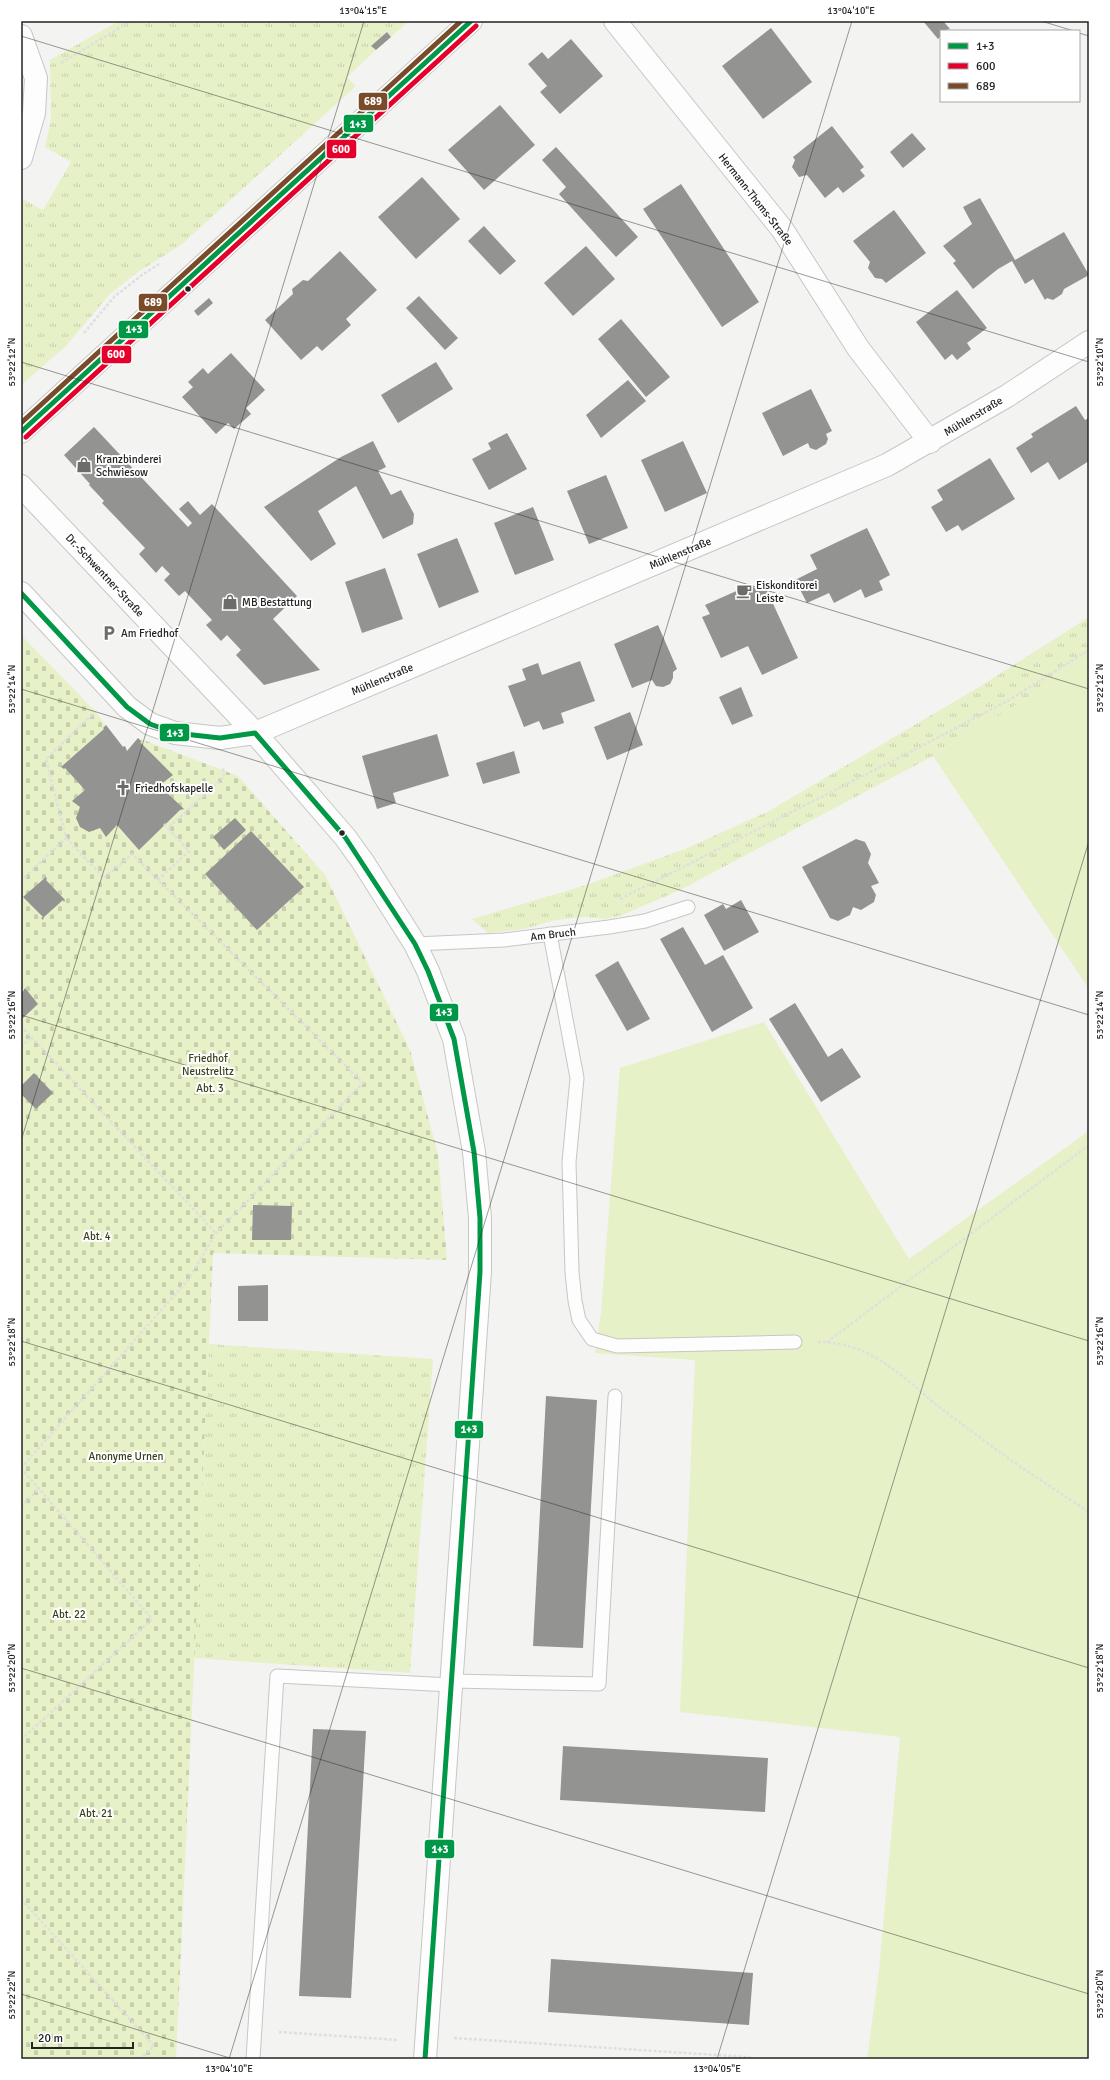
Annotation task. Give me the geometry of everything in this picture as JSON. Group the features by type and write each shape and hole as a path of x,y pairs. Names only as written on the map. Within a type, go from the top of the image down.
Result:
{"street":[{"path":"21,432 472,21"},
{"name":"Hermann-Thoms-Straße","path":"615,21 782,229 858,348 930,442"},
{"path":"21,36 36,78 34,113 21,158"},
{"name":"Mühlenstraße","path":"255,733 887,465 930,442 1007,396 1089,342"},
{"name":"Dr.-Schwentner-Straße","path":"21,486 255,733 345,837 363,862 415,944 428,971 454,1038 474,1152 480,1218 480,1272 426,2046"},
{"path":"21,593 114,694 127,707 150,724 175,734 220,738 255,733"}],"lane":[{"name":"Am Bruch","path":"415,944 504,940 550,934 645,921 688,907"},
{"path":"550,934 577,1078 569,1162 572,1272 579,1320 592,1339 617,1346 795,1342"},
{"path":"253,2059 277,1676 451,1683 599,1684 615,1396"}],"path":[{"path":"36,78 131,21"},
{"path":"614,902 920,748 1009,700 1089,650"},
{"path":"21,1740 152,1619 21,1468 188,1280 216,1233 362,1084 132,854 104,878 66,838 46,759 114,694"},
{"path":"168,828 224,777 220,738"},
{"path":"158,880 189,850 164,824"},
{"path":"21,881 66,838"},
{"path":"21,1026 216,1233"},
{"path":"21,1047 32,1037"},
{"path":"826,1342 1089,1145"},
{"path":"795,1342 826,1342 845,1345 868,1353 893,1367 940,1408 1010,1460 1089,1512"},
{"path":"21,1506 39,1489"},
{"path":"21,1899 154,2046 140,2059"},
{"path":"255,2030 426,2046 748,2057 753,2059"}],"green space":[{"path":"119,21 409,21 391,37 387,32 372,46 376,50 347,77 356,86 181,245 138,272 110,294 65,347 21,385 21,198 43,210 71,162 45,147 51,119 50,60"},
{"path":"1089,617 1089,660 933,756 680,890 622,915 605,919 584,917 556,920 523,929 488,933 472,919 583,886 685,849 769,811 979,687"},
{"name":"Friedhof Neustrelitz","path":"21,635 95,711 123,747 125,746 127,751 138,738 238,776 325,875 410,1050 438,1154 447,1260 213,1253 176,2059 21,2059"},
{"path":"1089,660 1089,989 933,756"},
{"path":"764,1022 909,1259 1089,1131 1089,2059 867,2059 879,1970 900,1737 680,1712 695,1360 595,1353 601,1312 620,1068"},
{"path":"209,1344 433,1359 410,1673 194,1658"}],"building":[{"path":"923,21 943,21 950,29 940,30 940,37 938,39"},
{"path":"771,28 812,82 763,119 722,66"},
{"path":"387,32 391,37 376,50 371,46"},
{"path":"571,39 603,76 560,114 540,92 547,86 528,64 542,52 548,59"},
{"path":"500,105 535,145 484,190 448,150"},
{"path":"832,126 864,167 860,170 865,176 843,193 838,187 825,198 807,175 799,177 792,167 795,160 793,157"},
{"path":"912,133 926,149 903,168 890,152"},
{"path":"556,147 638,237 616,257 559,194 566,187 542,160"},
{"path":"422,177 460,219 416,259 378,217"},
{"path":"681,184 759,302 722,327 643,209"},
{"path":"980,198 1015,260 1064,232 1089,275 1064,289 1062,294 1053,300 1047,298 1045,300 1033,279 1025,284 1012,261 998,269 973,289 953,263 956,261 943,246 972,224 963,207"},
{"path":"894,210 926,253 886,283 882,279 875,278 868,268 870,262 853,241"},
{"path":"484,226 516,261 500,275 468,241"},
{"path":"586,246 615,279 573,316 544,283"},
{"path":"340,251 377,290 346,319 351,325 322,351 317,346 301,360 265,320 293,294 292,289 303,280 308,281"},
{"path":"957,290 987,328 967,343 971,349 957,360 952,354 945,360 916,322"},
{"path":"419,296 458,338 445,350 406,308"},
{"path":"209,298 213,303 198,316 194,311"},
{"path":"621,319 670,377 646,397 598,339"},
{"path":"231,353 265,390 246,408 251,414 234,429 228,423 216,434 182,397 193,387 188,382 203,368 208,374"},
{"path":"436,362 453,389 398,423 381,395"},
{"path":"628,380 646,401 601,438 586,415"},
{"path":"811,389 832,431 826,434 828,439 826,444 816,450 810,448 808,443 783,456 762,413"},
{"path":"1076,406 1085,420 1089,418 1089,461 1059,480 1048,462 1031,473 1016,448 1033,437 1031,434"},
{"path":"94,427 188,527 192,523 179,509 188,501 200,515 212,504 297,596 273,619 320,670 264,685 236,655 241,650 227,635 221,641 206,625 212,620 185,591 179,596 164,580 170,574 162,566 156,573 139,554 145,548 102,503 104,501 64,455"},
{"path":"507,433 527,469 489,490 472,459 491,449 488,443"},
{"path":"373,441 386,467 378,471 391,495 401,490 414,514 413,524 383,539 356,486 318,511 336,544 311,561 264,507 341,457"},
{"path":"683,441 707,493 665,512 641,460"},
{"path":"990,458 1015,499 962,531 958,525 946,532 931,507 943,500 937,490"},
{"path":"606,475 628,528 589,544 567,491"},
{"path":"533,507 554,560 515,575 494,523"},
{"path":"867,528 890,575 879,581 883,590 865,598 861,589 834,603 829,593 807,603 795,580 817,569 810,555"},
{"path":"457,538 479,592 439,608 417,554"},
{"path":"385,568 403,619 362,633 345,582"},
{"path":"752,584 754,588 764,584 798,658 762,675 748,646 721,658 702,617 710,614 705,605"},
{"path":"658,625 677,669 673,672 673,678 670,684 663,687 656,686 652,680 632,688 614,644"},
{"path":"580,661 595,701 561,713 564,723 543,730 539,721 524,727 508,686 526,680 522,669 538,663 542,675"},
{"path":"741,687 753,716 732,725 719,697"},
{"path":"630,712 643,745 607,760 594,727"},
{"name":"Friedhofskapelle","path":"106,725 123,747 125,746 127,751 138,738 142,742 140,742 173,775 160,785 162,785 163,789 184,809 180,810 139,850 117,825 106,837 100,828 89,832 80,827 76,818 80,807 72,801 85,790 65,768 64,769 61,767 104,729 103,728"},
{"path":"437,734 449,776 393,793 396,803 377,809 362,756"},
{"path":"514,751 520,773 483,784 476,763"},
{"path":"235,818 246,830 224,850 213,837"},
{"path":"251,831 304,887 257,930 205,874"},
{"path":"856,839 865,842 871,854 868,863 879,883 871,886 876,895 874,902 861,910 853,907 850,915 838,921 830,918 802,867"},
{"path":"46,877 46,880 65,900 64,902 63,900 44,917 43,920 41,918 43,917 23,897"},
{"path":"741,900 759,932 724,951 704,915 723,904 726,909"},
{"path":"683,927 705,965 723,955 753,1008 712,1032 660,939"},
{"path":"618,961 650,1019 627,1031 595,975"},
{"path":"25,988 38,1004 22,1019 21,995"},
{"path":"795,1003 828,1057 842,1048 861,1077 821,1102 769,1019"},
{"path":"34,1073 53,1093 36,1109 21,1094 21,1086"},
{"path":"253,1205 292,1206 291,1240 252,1240"},
{"path":"268,1285 268,1321 238,1321 238,1286"},
{"path":"546,1396 597,1400 583,1648 533,1646"},
{"path":"313,1729 366,1731 351,1998 299,1996"},
{"path":"563,1746 768,1758 765,1812 560,1800"},
{"path":"551,1959 753,1973 749,2025 548,2012"}],"transit line":[{"name":"689","path":"21,423 461,21"},
{"name":"1+3","path":"21,432 471,21"},
{"name":"600","path":"26,437 476,26"},
{"name":"1+3","path":"21,593 127,707 150,724 175,733 220,738 255,733 345,837 415,944 428,971 454,1039 474,1152 480,1218 480,1272 425,2059"}],"place":[{"name":"Kranzbinderei Schwiesow","path":"84,465"},
{"name":"Eiskonditorei Leiste","path":"744,591"},
{"name":"MB Bestattung","path":"230,602"},
{"name":"Am Friedhof","path":"109,633"},
{"name":"Friedhofskapelle","path":"123,788"}],"park label":[{"name":"Abt. 3","path":"210,1088"},
{"name":"Abt. 4","path":"97,1236"},
{"name":"Anonyme Urnen","path":"126,1456"},
{"name":"Abt. 22","path":"69,1614"},
{"name":"Abt. 21","path":"96,1813"}]}
